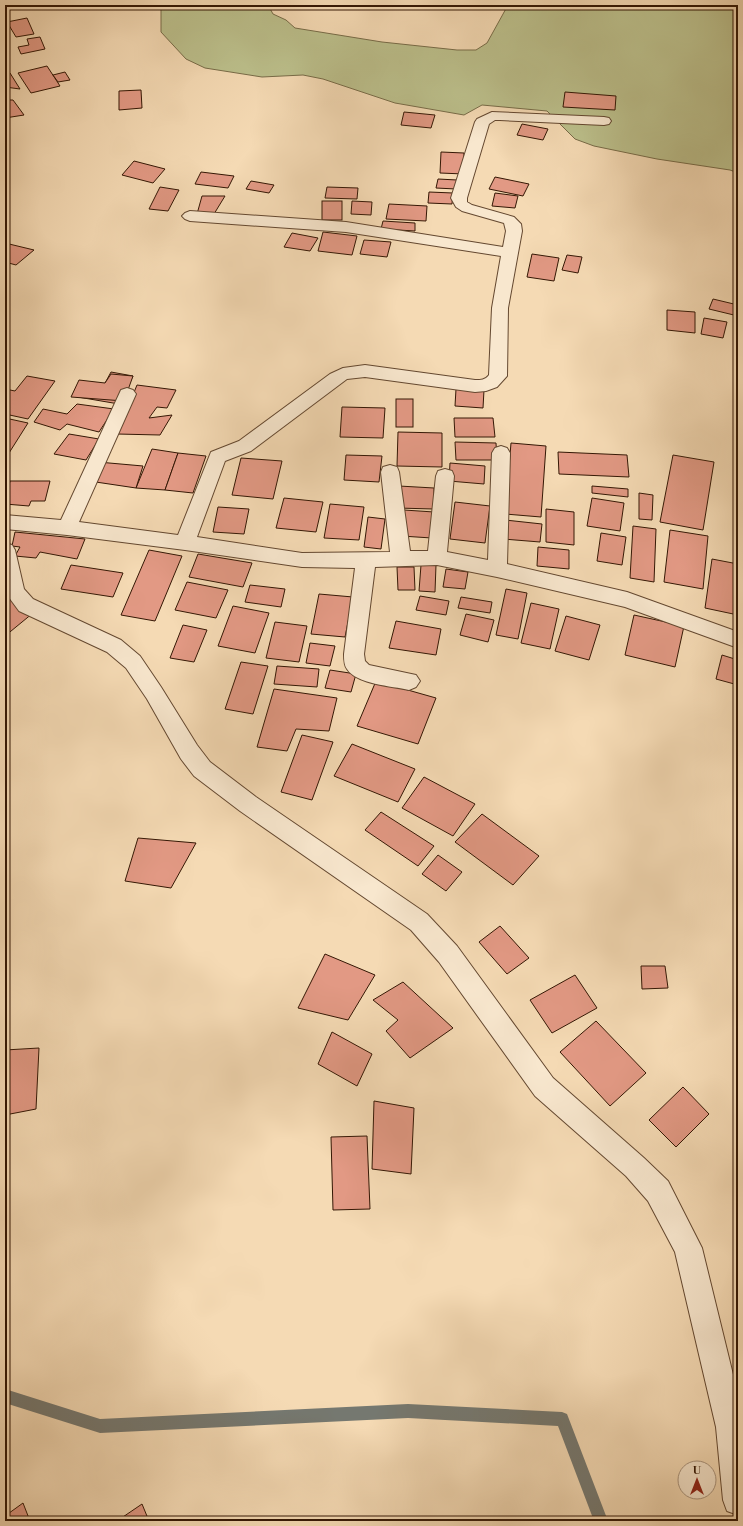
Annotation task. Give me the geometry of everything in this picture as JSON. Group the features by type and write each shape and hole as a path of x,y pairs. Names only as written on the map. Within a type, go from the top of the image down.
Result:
{"street":[{"path":"186,543 217,457 245,446 343,374 365,371 475,386 491,384 495,381 498,376 500,308 511,253 514,231 513,224 509,220 462,206 459,198 482,122 492,116 604,121"},
{"path":"190,216 346,227 511,253"},
{"path":"67,528 127,394"},
{"path":"497,569 502,453"},
{"path":"390,472 401,558"},
{"path":"437,558 445,476"},
{"path":"5,522 186,543 302,560 326,561 437,558 497,569 627,600 738,640"},
{"path":"5,550 15,592 26,605 114,646 133,662 154,693 189,752 202,769 248,804 418,922 448,954 544,1087 635,1167 658,1191 688,1248 731,1427 738,1500"},
{"path":"366,559 354,654 355,666 363,672 409,680"}],"green space":[{"path":"161,5 268,5 273,14 286,20 295,28 382,42 457,50 476,50 487,43 508,5 738,5 738,173 730,170 657,159 594,146 575,139 547,111 482,105 464,115 395,103 323,79 303,75 262,77 205,68 186,59 161,32"}],"building":[{"path":"27,18 34,34 16,37 7,22"},
{"path":"40,37 45,49 21,54 18,47 29,45 27,39"},
{"path":"47,66 60,86 31,93 18,73"},
{"path":"65,72 70,80 58,82 53,75"},
{"path":"5,73 10,73 20,89 5,87"},
{"path":"141,90 142,108 119,110 119,91"},
{"path":"565,92 616,96 615,110 563,107"},
{"path":"5,100 13,100 24,115 5,118"},
{"path":"404,112 435,115 431,128 401,125"},
{"path":"522,124 548,129 543,140 517,135"},
{"path":"441,152 464,153 464,174 440,173"},
{"path":"134,161 165,169 153,183 122,175"},
{"path":"201,172 234,176 228,188 195,184"},
{"path":"495,177 529,184 523,196 489,189"},
{"path":"438,179 457,180 456,189 436,188"},
{"path":"251,181 274,185 269,193 246,189"},
{"path":"160,187 179,190 168,211 149,209"},
{"path":"327,187 358,188 357,199 325,198"},
{"path":"429,192 453,193 452,204 428,203"},
{"path":"495,193 518,196 515,208 492,206"},
{"path":"202,196 225,196 214,214 197,214"},
{"path":"322,201 342,201 342,220 322,220"},
{"path":"352,201 372,202 371,215 351,214"},
{"path":"389,204 427,206 426,221 386,219"},
{"path":"383,221 415,223 415,231 381,229"},
{"path":"323,232 357,236 352,255 318,251"},
{"path":"292,233 318,238 310,251 284,247"},
{"path":"364,240 391,242 387,257 360,254"},
{"path":"5,243 34,250 16,265 5,262"},
{"path":"532,254 559,258 554,281 527,277"},
{"path":"567,255 582,257 578,273 562,270"},
{"path":"713,299 738,305 738,316 709,309"},
{"path":"667,310 695,312 695,333 667,330"},
{"path":"704,318 727,322 723,338 701,334"},
{"path":"111,372 133,376 119,404 72,396 80,381 104,385"},
{"path":"111,374 133,376 124,401 71,397 79,380 105,383"},
{"path":"27,376 55,381 28,419 5,414 5,389 15,391"},
{"path":"137,385 176,390 167,408 157,407 149,418 172,415 160,435 117,434"},
{"path":"456,389 484,390 483,408 455,406"},
{"path":"396,399 413,399 413,427 396,427"},
{"path":"77,404 114,409 99,432 67,424 60,430 34,422 43,409 67,414"},
{"path":"342,407 385,408 383,438 340,437"},
{"path":"5,418 28,423 9,453 5,452"},
{"path":"454,418 493,418 495,437 455,437"},
{"path":"398,432 442,433 442,467 397,466"},
{"path":"69,434 99,439 86,460 54,454"},
{"path":"455,442 496,443 497,460 456,460"},
{"path":"511,443 546,446 541,517 505,514"},
{"path":"152,449 178,453 165,490 136,488"},
{"path":"558,452 627,455 629,477 559,474"},
{"path":"178,453 206,456 193,493 165,490"},
{"path":"346,455 382,456 379,482 344,480"},
{"path":"673,455 714,462 703,530 660,522"},
{"path":"241,458 282,461 273,499 232,495"},
{"path":"735,461 738,462 738,496 734,495"},
{"path":"98,462 143,466 136,488 89,481"},
{"path":"450,463 485,466 484,484 449,481"},
{"path":"10,481 50,481 45,501 31,501 29,506 5,504"},
{"path":"399,486 434,488 434,509 397,508"},
{"path":"592,486 628,489 628,497 592,493"},
{"path":"639,493 653,495 652,520 639,519"},
{"path":"284,498 323,502 316,532 276,528"},
{"path":"592,498 624,503 620,531 587,526"},
{"path":"455,502 490,506 485,543 450,539"},
{"path":"330,504 364,507 359,540 324,538"},
{"path":"218,507 249,509 244,534 213,532"},
{"path":"546,509 574,512 574,545 546,542"},
{"path":"404,510 434,512 432,538 401,536"},
{"path":"368,517 385,519 381,549 364,547"},
{"path":"505,520 542,524 540,542 503,539"},
{"path":"633,526 656,529 654,582 630,578"},
{"path":"670,530 708,536 703,589 664,582"},
{"path":"15,532 85,539 77,559 40,552 36,558 15,556 20,547 12,546"},
{"path":"601,533 626,537 622,565 597,561"},
{"path":"538,547 569,550 569,569 537,566"},
{"path":"149,550 182,556 155,621 121,615"},
{"path":"198,554 252,563 243,587 189,577"},
{"path":"712,559 738,564 738,615 705,608"},
{"path":"71,565 123,573 113,597 61,589"},
{"path":"421,565 436,565 435,592 419,591"},
{"path":"397,567 414,567 415,590 398,590"},
{"path":"446,569 468,572 465,589 443,587"},
{"path":"187,582 228,590 216,618 175,610"},
{"path":"250,585 285,589 281,607 245,602"},
{"path":"506,589 527,593 518,639 496,635"},
{"path":"319,594 353,597 345,637 311,634"},
{"path":"420,596 449,601 446,615 416,610"},
{"path":"461,597 492,602 490,613 458,608"},
{"path":"8,598 33,613 5,636 5,600"},
{"path":"531,603 559,609 550,649 521,643"},
{"path":"233,606 269,613 255,653 218,646"},
{"path":"466,614 494,620 488,642 460,635"},
{"path":"634,615 684,626 675,667 625,655"},
{"path":"566,616 600,625 589,660 555,651"},
{"path":"396,621 441,629 436,655 389,648"},
{"path":"275,622 307,626 299,662 266,658"},
{"path":"183,625 207,630 194,662 170,658"},
{"path":"310,643 335,646 330,666 306,663"},
{"path":"722,655 738,660 738,685 716,679"},
{"path":"241,662 268,666 253,714 225,709"},
{"path":"277,666 319,669 317,687 274,684"},
{"path":"330,670 356,674 351,692 325,688"},
{"path":"376,681 436,698 418,744 357,726"},
{"path":"274,689 337,698 329,731 296,729 287,751 257,747"},
{"path":"302,735 333,742 312,800 281,792"},
{"path":"352,744 415,769 398,802 334,776"},
{"path":"424,777 475,804 453,836 402,808"},
{"path":"381,812 434,846 418,866 365,830"},
{"path":"482,814 539,856 513,885 455,842"},
{"path":"138,838 196,843 171,888 125,881"},
{"path":"438,855 462,872 446,891 422,874"},
{"path":"500,926 529,958 507,974 479,942"},
{"path":"325,954 375,975 348,1020 298,1008"},
{"path":"641,966 665,966 668,988 642,989"},
{"path":"575,975 597,1008 552,1033 530,1000"},
{"path":"403,982 453,1028 410,1058 386,1031 398,1020 373,1000"},
{"path":"596,1021 646,1073 610,1106 560,1052"},
{"path":"332,1032 372,1054 357,1086 318,1064"},
{"path":"39,1048 36,1109 5,1115 5,1050"},
{"path":"683,1087 709,1114 676,1147 649,1120"},
{"path":"374,1101 414,1108 411,1174 372,1169"},
{"path":"367,1136 370,1209 333,1210 331,1137"},
{"path":"23,1503 30,1521 5,1521 5,1516"},
{"path":"142,1504 149,1521 117,1521"}],"waterway":[{"path":"5,1396 100,1426 408,1411 562,1419 601,1521"}]}
